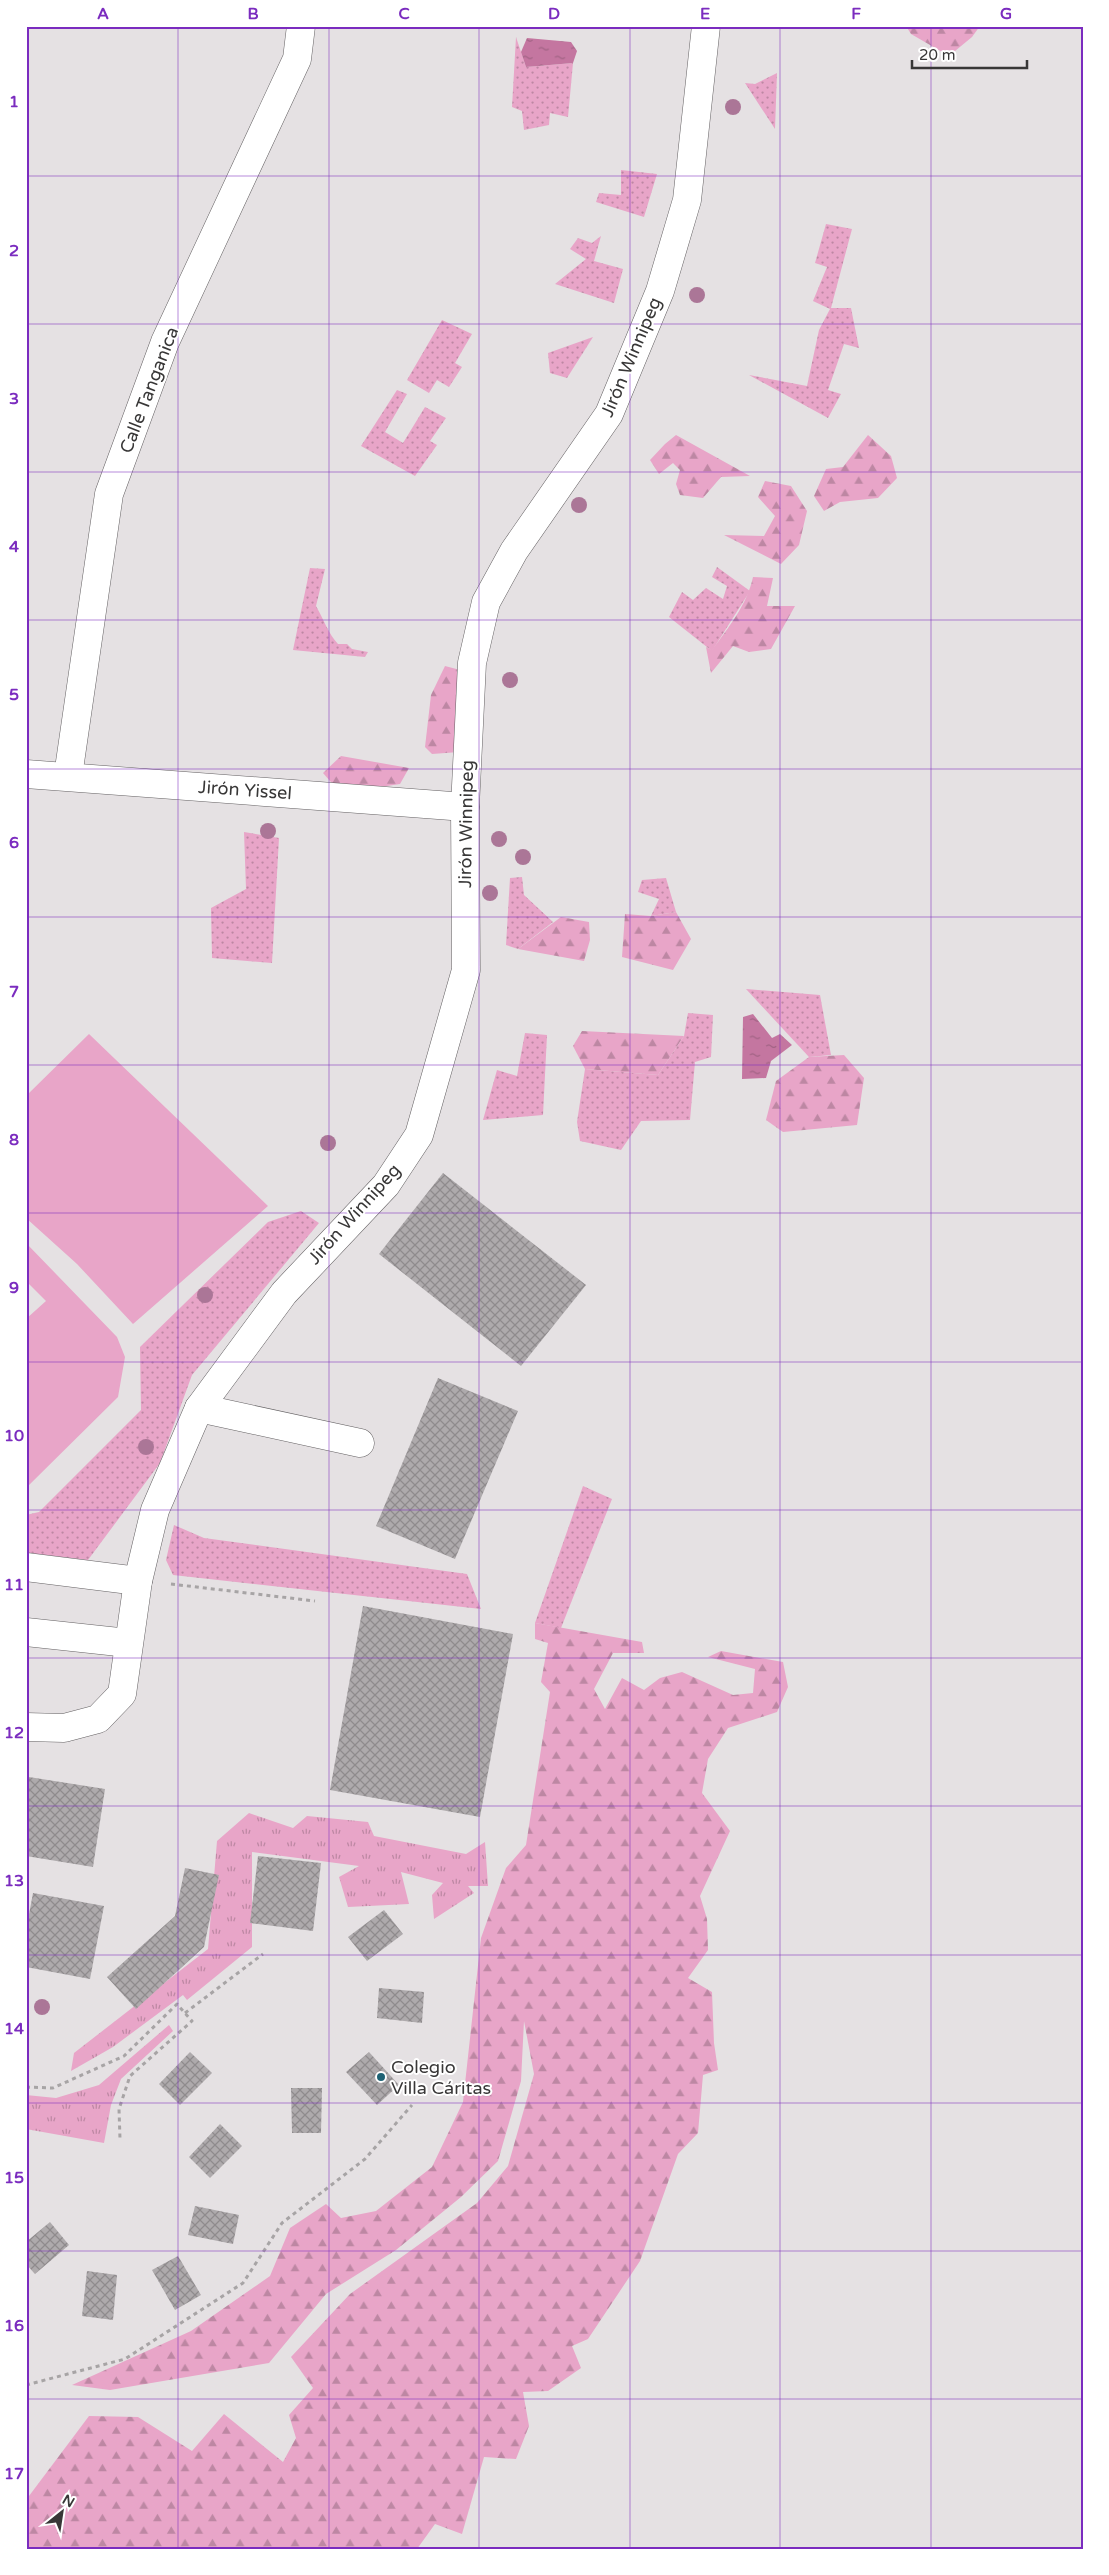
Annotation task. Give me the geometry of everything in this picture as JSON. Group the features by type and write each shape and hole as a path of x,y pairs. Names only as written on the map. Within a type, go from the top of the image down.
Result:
{"street":[{"name":"Calle Tanganica","path":"68,776 110,494 165,342 297,59 300,26"},
{"name":"Jirón Winnipeg","path":"26,1727 64,1728 98,1719 122,1694 138,1581 155,1510 199,1408 284,1293 386,1185 420,1135 466,970 464,807 472,663 486,602 514,551 609,414 660,291 687,200 706,26"},
{"name":"Jirón Yissel","path":"26,774 464,807"},
{"path":"199,1408 360,1443"},
{"path":"26,1566 138,1581"},
{"path":"26,1632 128,1643"}],"path":[{"path":"138,1581 315,1601"},
{"path":"185,2013 263,1954"},
{"path":"26,2087 53,2088 124,2056 178,2004 192,2021 130,2076 120,2110 120,2139"},
{"path":"26,2385 125,2359 244,2283 282,2223 365,2159 412,2105"}],"green space":[{"path":"906,26 980,26 972,37 949,56 911,34"},
{"path":"516,37 526,67 573,63 568,117 550,113 549,125 524,130 522,111 512,107"},
{"path":"777,73 775,129 745,83 755,84"},
{"path":"621,170 657,174 644,217 596,202 599,193 621,195"},
{"path":"826,224 852,229 831,308 851,308 859,348 844,344 828,390 841,394 828,418 749,375 807,386 819,330 830,309 813,301 827,267 815,263"},
{"path":"601,236 594,261 623,269 614,303 555,284 586,259 570,249 578,238 592,243"},
{"path":"442,320 472,334 455,363 462,367 449,387 437,380 429,393 407,380"},
{"path":"593,337 567,378 550,373 548,353"},
{"path":"397,390 407,394 385,432 403,443 425,407 446,418 430,441 437,445 415,476 361,446"},
{"path":"676,435 750,476 721,477 703,498 680,495 676,484 680,470 673,463 659,474 650,460"},
{"path":"868,435 891,456 897,478 878,498 840,502 824,511 814,496 826,469 843,467"},
{"path":"765,481 791,486 807,511 799,545 781,564 724,535 764,536 775,516 758,497"},
{"path":"717,567 750,591 712,651 669,617 682,592 693,600 706,588 723,599 727,586 712,577"},
{"path":"310,568 325,569 316,606 331,635 338,644 347,644 352,649 368,652 365,657 293,650"},
{"path":"753,577 773,578 767,606 795,606 771,649 749,652 733,646 711,673 706,647 712,650 730,625 742,607"},
{"path":"445,666 464,671 459,752 432,754 425,747 431,695"},
{"path":"341,756 409,768 400,784 367,789 337,789 323,773"},
{"path":"244,832 279,838 272,963 212,958 211,908 246,889"},
{"path":"522,877 524,895 553,922 518,949 506,945 510,878"},
{"path":"666,878 676,912 651,916 659,899 638,892 642,880"},
{"path":"676,912 691,939 673,970 622,957 625,914 651,916"},
{"path":"561,917 589,922 590,940 584,961 518,949"},
{"path":"746,989 820,995 831,1055 809,1057"},
{"path":"688,1013 713,1015 711,1057 695,1062 690,1120 641,1121 621,1150 580,1141 577,1122 585,1069 658,1075 684,1036"},
{"path":"582,1031 684,1036 658,1075 585,1069 573,1046"},
{"path":"525,1033 547,1035 543,1115 483,1120 497,1070 517,1076"},
{"path":"89,1034 268,1206 133,1324 77,1264 26,1218 26,1096"},
{"path":"844,1055 864,1078 857,1125 783,1132 766,1120 776,1081 809,1057"},
{"path":"301,1211 319,1223 192,1375 160,1463 88,1560 26,1553 26,1515 39,1512 141,1410 140,1347 268,1222"},
{"path":"26,1243 117,1337 125,1357 118,1397 26,1488 26,1319 46,1301 26,1281"},
{"path":"583,1486 612,1499 561,1628 535,1623"},
{"path":"174,1525 204,1538 467,1574 481,1609 173,1575 166,1560"},
{"path":"535,1623 642,1642 644,1653 613,1653 594,1689 605,1709 622,1678 644,1690 660,1678 682,1672 733,1695 753,1693 755,1669 708,1657 721,1651 783,1662 788,1687 777,1712 728,1728 708,1759 702,1793 730,1831 700,1896 707,1919 708,1950 688,1978 712,1992 714,2043 718,2070 703,2075 698,2133 678,2154 640,2261 588,2339 572,2346 581,2368 548,2391 523,2392 529,2426 516,2459 484,2457 462,2534 435,2524 417,2549 26,2549 26,2500 89,2416 138,2417 192,2451 224,2414 283,2462 296,2438 289,2415 313,2388 291,2357 350,2294 477,2203 508,2166 534,2074 524,2021 521,2081 498,2161 461,2197 396,2250 326,2294 269,2363 110,2390 72,2385 191,2331 270,2276 290,2228 326,2204 341,2218 376,2211 432,2167 463,2102 481,1938 506,1868 526,1845 550,1692 541,1682 548,1643 535,1639"},
{"path":"249,1813 293,1828 307,1816 368,1822 374,1836 466,1854 485,1842 488,1886 468,1886 474,1893 434,1919 432,1895 443,1883 401,1872 409,1904 348,1907 339,1877 359,1866 252,1852 252,1947 187,2000 183,1995 113,2047 71,2071 74,2053 208,1949 217,1841"},
{"path":"169,2025 173,2031 121,2079 111,2105 104,2143 26,2129 26,2095 56,2098 99,2085"}],"water":[{"path":"527,38 571,42 577,51 573,63 526,67 521,52"},
{"path":"753,1014 772,1038 780,1034 792,1045 771,1061 766,1078 742,1079 743,1017"}],"building":[{"path":"443,1173 586,1285 521,1366 379,1254"},
{"path":"438,1378 518,1411 455,1559 376,1526"},
{"path":"363,1606 513,1634 480,1817 330,1790"},
{"path":"29,1777 105,1789 93,1867 26,1856 26,1793"},
{"path":"258,1856 321,1863 313,1931 250,1923"},
{"path":"185,1868 219,1875 204,1947 136,2009 107,1977 175,1916"},
{"path":"33,1893 104,1906 90,1979 26,1967 26,1930"},
{"path":"384,1910 403,1934 367,1961 348,1937"},
{"path":"379,1988 424,1992 422,2023 377,2018"},
{"path":"190,2052 212,2073 180,2105 159,2084"},
{"path":"369,2052 399,2085 377,2105 346,2072"},
{"path":"291,2088 322,2088 321,2133 292,2133"},
{"path":"220,2124 242,2146 210,2178 189,2157"},
{"path":"195,2206 239,2215 233,2244 188,2235"},
{"path":"50,2222 69,2245 35,2274 26,2264 26,2242"},
{"path":"178,2256 201,2295 175,2310 152,2270"},
{"path":"87,2271 117,2275 113,2320 82,2316"}],"place":[{"name":"Colegio Villa Cáritas","path":"381,2077"}]}
